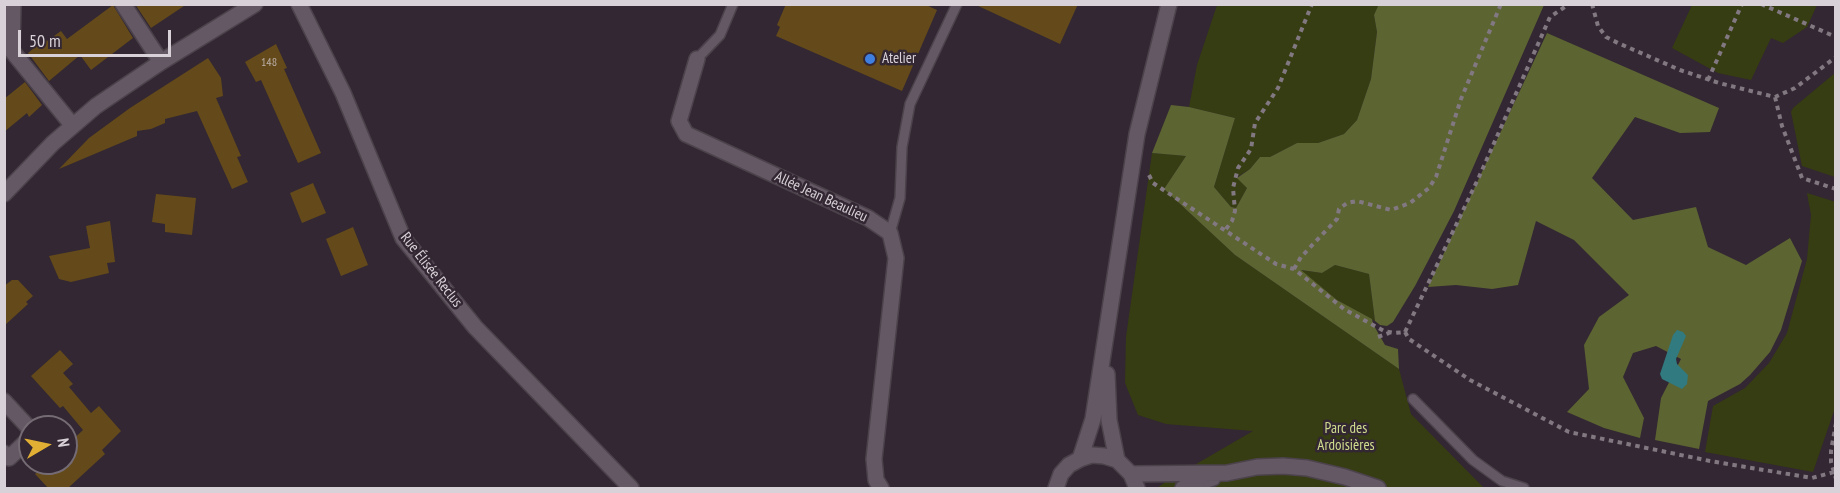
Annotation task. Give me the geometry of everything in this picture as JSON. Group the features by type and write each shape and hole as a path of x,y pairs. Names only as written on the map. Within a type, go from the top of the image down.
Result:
{"street":[{"path":"13,4 12,51 73,126"},
{"path":"123,4 161,62"},
{"path":"4,194 53,143 96,106 161,62 255,4"},
{"name":"Rue Élisée Reclus","path":"299,4 343,93 403,238 475,327 631,489"},
{"path":"1080,459 1093,419 1137,134 1169,4"},
{"name":"Allée Jean Beaulieu","path":"697,59 679,121 686,134 868,218 890,233"},
{"path":"881,489 876,480 874,459 896,258 890,233"},
{"path":"1106,344 1109,420 1117,460"},
{"path":"4,401 18,416"},
{"path":"4,453 9,458 18,449"},
{"path":"1055,488 1069,465 1092,455 1117,460 1131,474 1137,489"},
{"path":"1183,489 1227,473 1257,467 1283,466 1307,468 1345,477 1378,489"},
{"path":"1131,474 1227,473"}],"lane":[{"path":"697,59 720,35 733,4"},
{"path":"890,233 900,198 902,147 910,105 957,4"},
{"path":"1413,399 1473,460 1502,481 1524,489"}],"path":[{"path":"1226,229 1233,221 1235,211 1233,188 1238,168 1251,149 1255,123 1278,88 1312,4"},
{"path":"1294,269 1301,257 1336,219 1339,209 1347,203 1357,201 1391,210 1410,203 1429,188 1436,177 1461,99 1501,4"},
{"path":"1405,332 1479,177 1550,17 1569,4"},
{"path":"1592,4 1598,26 1606,37 1618,44 1708,80 1775,97 1795,88 1836,57"},
{"path":"1708,80 1742,4"},
{"path":"1761,4 1836,36"},
{"path":"1775,97 1782,126 1802,178 1836,189"},
{"path":"1148,172 1153,183 1276,264 1294,269 1344,309 1389,333"},
{"path":"1378,337 1389,333 1405,332"},
{"path":"1405,332 1409,339 1470,380 1569,432 1689,457 1812,478 1834,472"},
{"path":"1836,423 1831,451 1836,479"}],"green space":[{"path":"1379,4 1544,5 1454,211 1415,286 1393,322 1387,326 1375,321 1369,274 1335,265 1322,273 1301,270 1337,300 1372,319 1385,345 1398,349 1399,369 1235,255 1164,189 1186,156 1152,153 1171,105 1235,118 1214,187 1231,207 1236,208 1247,188 1237,178 1250,169 1260,157 1270,157 1297,143 1318,143 1344,134 1357,120 1371,79 1377,32 1374,15"},
{"path":"1692,4 1817,5 1807,27 1783,43 1771,38 1751,80 1718,73 1672,48"},
{"path":"1217,5 1379,5 1374,15 1377,32 1371,79 1357,120 1344,134 1318,143 1297,143 1270,157 1260,157 1250,169 1237,177 1247,188 1236,208 1231,207 1214,187 1235,118 1189,107 1197,65"},
{"path":"1547,33 1719,108 1710,132 1680,133 1635,117 1592,178 1633,220 1696,207 1708,247 1746,265 1790,238 1802,261 1781,330 1770,352 1740,384 1708,401 1699,449 1655,440 1661,398 1681,359 1656,346 1633,353 1623,377 1644,418 1640,438 1604,428 1567,412 1589,389 1584,345 1599,317 1629,295 1574,240 1536,221 1518,285 1492,289 1456,285 1428,287"},
{"path":"1835,73 1835,177 1802,166 1791,112"},
{"name":"Parc des Ardoisières","path":"1152,153 1186,156 1164,189 1235,255 1399,369 1411,414 1484,488 1157,488 1253,431 1166,424 1138,415 1125,383 1126,337"},
{"path":"1807,193 1836,202 1835,408 1813,472 1705,452 1713,406 1745,388 1769,363 1787,333 1807,259 1811,215"},
{"path":"1335,265 1369,274 1375,321 1337,300 1300,270 1322,273"}],"water":[{"path":"1677,330 1686,336 1676,359 1677,364 1688,375 1687,384 1682,389 1662,379 1660,374 1673,335"}],"building":[{"path":"135,4 187,4 151,28"},
{"path":"786,4 924,4 937,10 902,91 776,36 780,27 777,25"},
{"path":"974,4 1078,4 1060,44"},
{"path":"113,5 133,38 91,70 80,55 49,81 28,53 45,39 47,41 61,31 67,39"},
{"path":"276,44 287,68 284,69 321,153 298,163 261,80 256,82 245,62"},
{"path":"208,58 221,78 223,96 216,98 241,156 237,157 248,182 232,189 197,111 165,119 165,123 151,129 137,131 137,136 59,169 89,138 130,108"},
{"path":"25,82 42,105 29,117 27,113 4,132 4,99"},
{"path":"313,183 326,213 302,223 290,193"},
{"path":"156,194 196,198 192,235 165,232 165,224 152,222"},
{"path":"110,221 115,262 107,263 109,273 71,282 59,279 49,256 90,248 86,226"},
{"path":"353,227 368,265 341,276 326,239"},
{"path":"12,280 18,280 33,296 26,302 28,304 4,326 4,286"},
{"path":"60,350 73,364 63,373 73,384 69,387 91,413 99,406 121,431 102,450 105,454 67,489 49,489 36,475 78,475 78,435 83,430 78,424 78,415 70,415 63,406 60,408 31,376"}],"place":[{"name":"Atelier","path":"870,59"}]}
